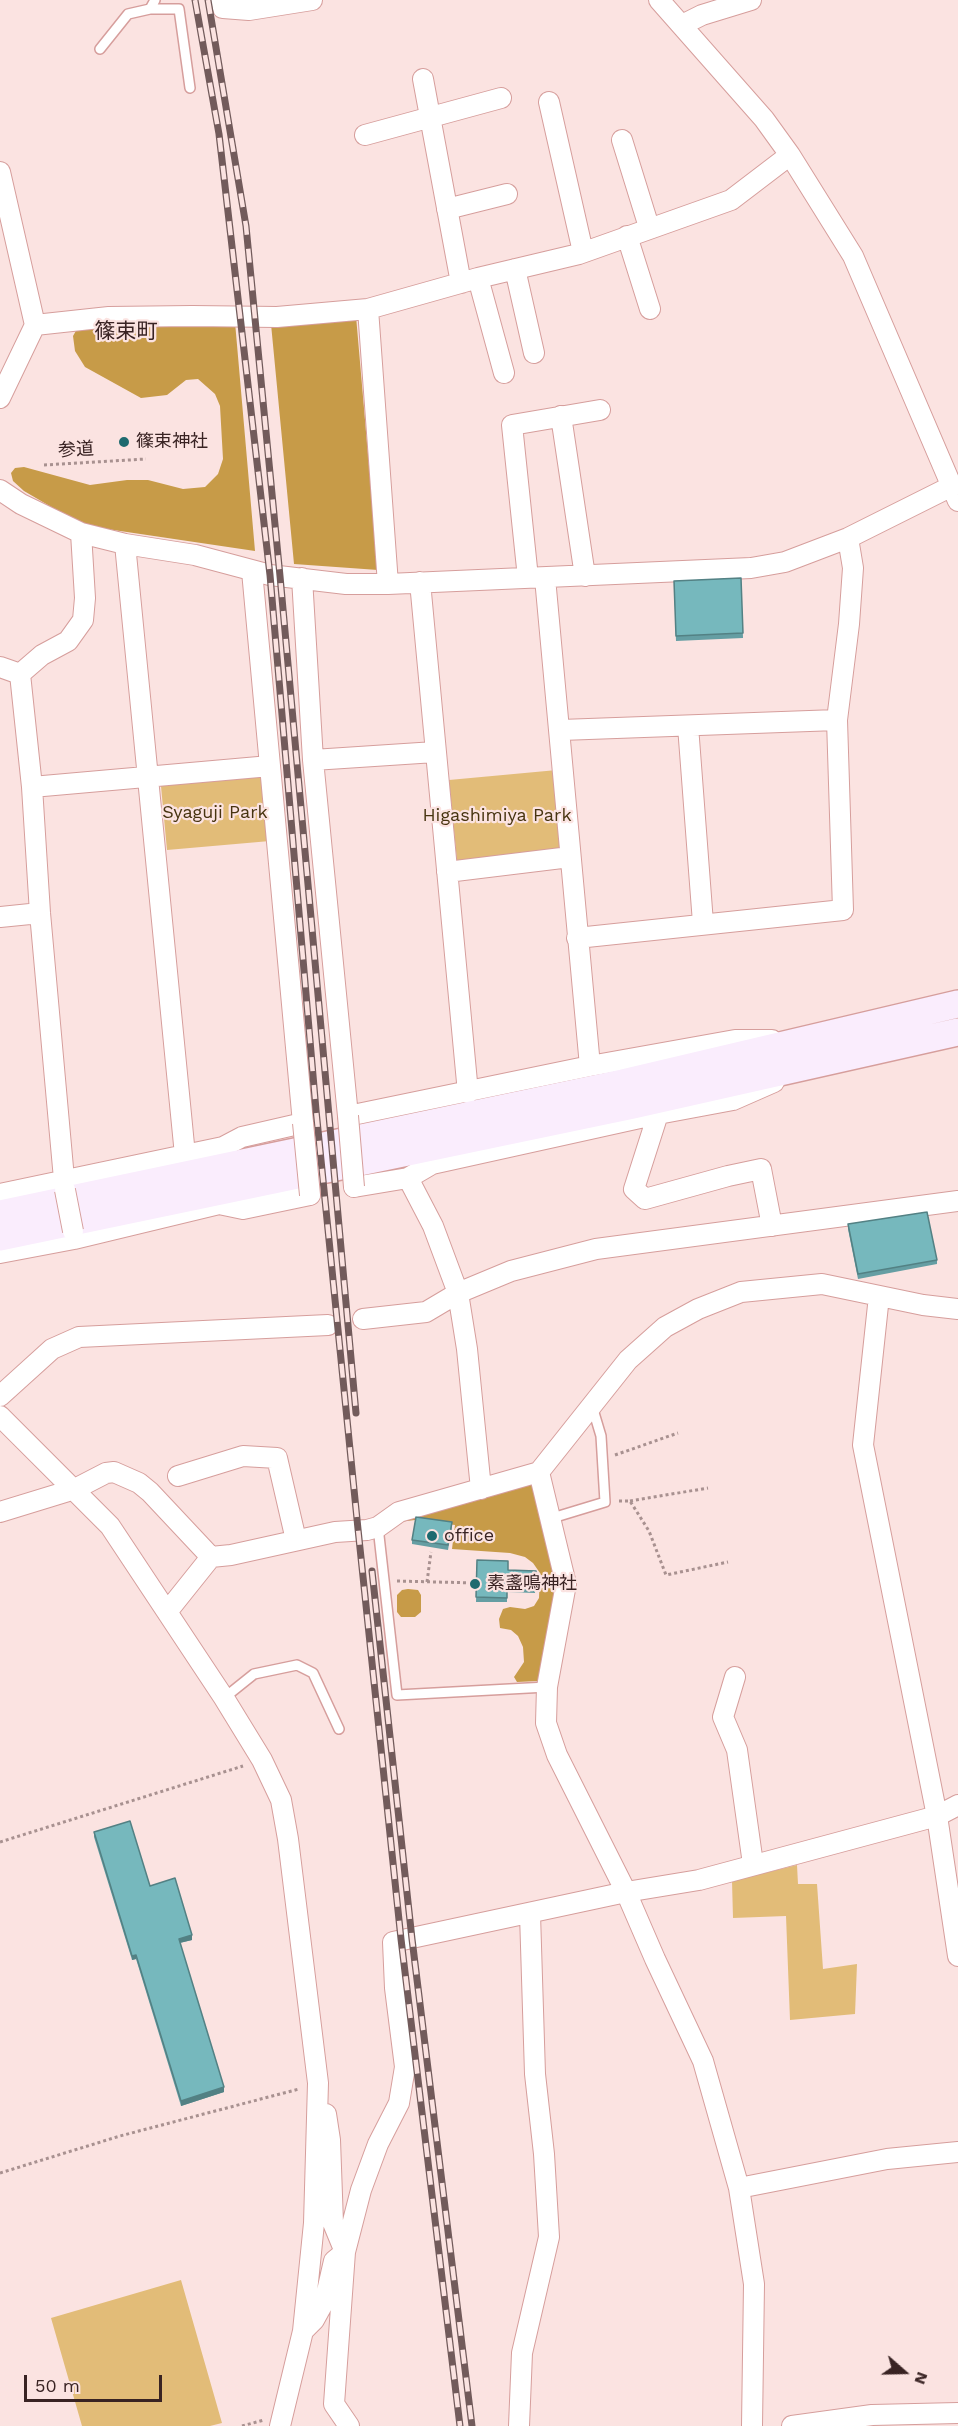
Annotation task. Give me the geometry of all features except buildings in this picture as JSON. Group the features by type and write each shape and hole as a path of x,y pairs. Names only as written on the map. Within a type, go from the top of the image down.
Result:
{"street":[{"path":"221,0 223,8 249,10 312,0"},
{"path":"0,490 21,504 81,533 126,544 195,555 270,575 346,584 751,568 786,562 955,494 950,459 852,256 790,155 764,119 659,0"},
{"path":"682,25 702,15 751,0"},
{"path":"423,79 447,209 504,373"},
{"path":"365,135 501,98"},
{"path":"549,102 583,252"},
{"path":"622,140 649,227"},
{"path":"35,325 109,317 277,317 368,309 470,280 583,252 731,200 790,155"},
{"path":"0,171 35,325 0,398"},
{"path":"447,209 507,194"},
{"path":"627,236 650,309"},
{"path":"514,269 534,353"},
{"path":"368,309 388,584"},
{"path":"590,1066 570,857 561,730 512,425 600,410"},
{"path":"561,416 585,576"},
{"path":"20,674 42,655 68,641 83,620 85,598 81,533"},
{"path":"577,938 843,910 837,720 853,568 848,538"},
{"path":"126,544 185,1155"},
{"path":"0,1253 219,1204 243,1209 310,1195 252,571"},
{"path":"302,578 313,760 354,1187 408,1178 432,1164 658,1114 733,1100 807,1068"},
{"path":"420,582 468,1093"},
{"path":"0,668 20,674"},
{"path":"20,674 32,787 40,913 64,1185 74,1235"},
{"path":"561,730 837,720"},
{"path":"688,726 703,923"},
{"path":"313,760 435,752"},
{"path":"32,787 270,766"},
{"path":"447,872 570,857"},
{"path":"0,918 40,913"},
{"path":"0,1214 623,1083 958,1004"},
{"path":"0,1238 807,1068 958,1032"},
{"path":"348,1116 590,1066 735,1040 806,1040"},
{"path":"658,1114 634,1189 645,1199 761,1169 772,1226"},
{"path":"0,1194 64,1185 223,1147 242,1137 303,1123"},
{"path":"408,1178 433,1226 458,1293 460,1318 467,1349 481,1489"},
{"path":"363,1319 426,1312 458,1293 511,1271 596,1249 958,1202"},
{"path":"167,1612 211,1557 334,1532 378,1527 399,1512 539,1472 591,1403 628,1360 665,1327 698,1309 741,1292 822,1284 923,1305 958,1309"},
{"path":"879,1296 863,1445 954,1902 958,1956"},
{"path":"0,1395 52,1349 79,1337 328,1325"},
{"path":"0,1416 110,1526 225,1698 262,1760 281,1800 288,1839 318,2084 314,2223 303,2331 280,2426"},
{"path":"178,1476 243,1456 277,1458 296,1540"},
{"path":"0,1512 75,1489 106,1473 114,1472 150,1492 211,1557"},
{"path":"539,1472 566,1584 547,1687 546,1723 550,1738 626,1892 703,2061 739,2188 754,2284 752,2426"},
{"path":"735,1677 723,1718 737,1750 753,1864"},
{"path":"349,2426 334,2404 345,2252 361,2190 378,2144 399,2103 405,2067 395,1988 393,1942 626,1892 699,1880 938,1816 958,1805"},
{"path":"519,2426 522,2353 549,2237 544,2154 535,2074 530,1914"},
{"path":"318,2084 324,2095 330,2140 333,2223 345,2252"},
{"path":"739,2188 887,2159 958,2152"},
{"path":"303,2331 315,2320 325,2300 334,2260 345,2252"},
{"path":"792,2426 872,2415 958,2413"}],"lane":[{"path":"100,49 128,14 152,4 179,9 190,88"},
{"path":"549,1519 605,1502 601,1437 591,1403"},
{"path":"378,1527 397,1695 547,1687"},
{"path":"225,1698 254,1674 297,1665 313,1673 339,1729"}],"path":[{"name":"参道","path":"44,465 146,459"},
{"path":"601,1459 678,1433"},
{"path":"605,1502 630,1501 708,1488"},
{"path":"630,1501 649,1531 666,1575 728,1562"},
{"path":"427,1582 431,1552"},
{"path":"390,1581 476,1583"},
{"path":"0,1842 262,1760"},
{"path":"0,2173 120,2136 318,2084"}],"green space":[{"name":"Higashimiya Park","path":"557,770 564,850 457,861 449,780"},
{"name":"Syaguji Park","path":"264,776 270,841 167,850 161,786"},
{"path":"797,1865 798,1884 817,1884 823,1969 857,1964 855,2014 790,2020 786,1916 733,1918 732,1881"},
{"path":"181,2280 222,2423 210,2426 82,2426 51,2318"}],"shaded area":[{"path":"356,316 378,570 294,564 271,324"},
{"path":"106,322 235,322 255,551 100,528 77,522 24,491 13,481 11,473 15,468 24,467 90,485 127,480 148,480 183,489 205,487 218,474 223,459 220,406 215,394 198,379 186,380 167,395 141,398 85,367 75,351 73,336 77,329"},
{"path":"534,1482 559,1587 543,1677 538,1681 517,1682 514,1677 524,1662 523,1647 518,1636 511,1630 500,1628 499,1619 503,1609 510,1607 525,1609 534,1606 539,1598 540,1573 533,1563 525,1557 510,1553 452,1549 455,1525 415,1520 398,1522"},
{"path":"402,1590 418,1590 421,1595 421,1612 415,1617 401,1617 397,1612 397,1595"}],"railway":[{"path":"195,0 219,134 270,575 316,1110 358,1529 401,1939 460,2426"},
{"path":"208,0 246,226 356,1413"},
{"path":"372,1571 412,1939 472,2426"}],"place":[{"name":"篠束神社","path":"124,442"},
{"name":"office","path":"432,1536"},
{"name":"素盞鳴神社","path":"475,1584"}],"district":[{"name":"篠束町","path":"126,332"}]}
